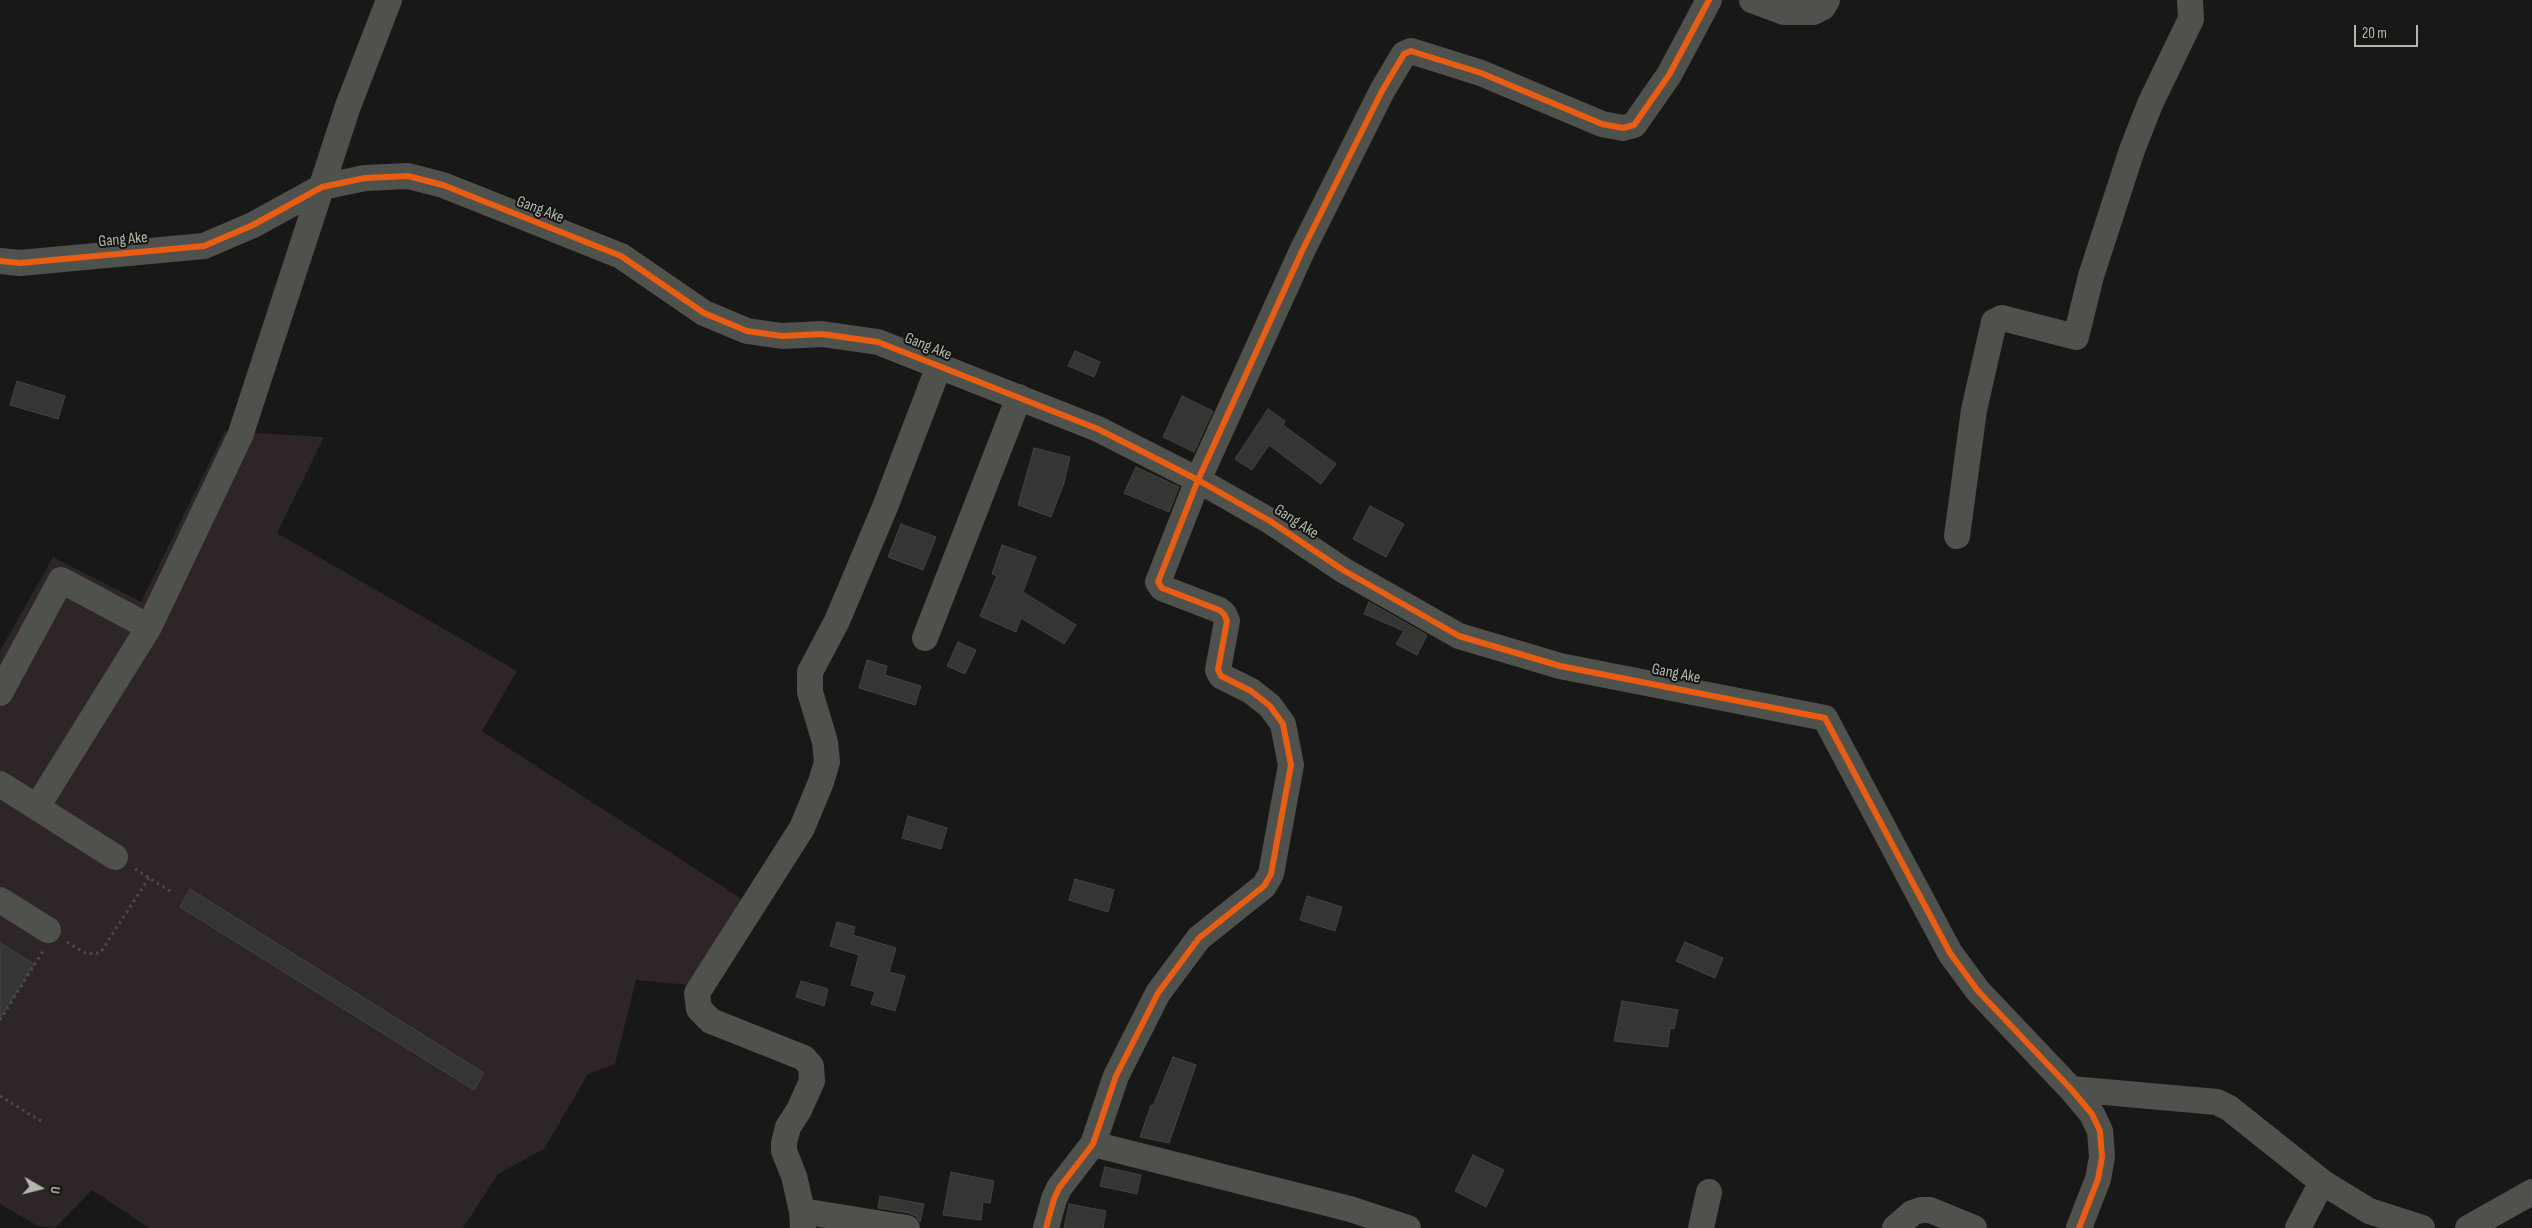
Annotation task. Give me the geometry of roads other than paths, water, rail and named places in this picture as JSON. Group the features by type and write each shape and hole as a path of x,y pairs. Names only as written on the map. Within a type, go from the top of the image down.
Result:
{"street":[{"path":"36,807 149,627 240,436 348,106 389,0"},
{"path":"1046,1228 1059,1188 1092,1144 1116,1076 1158,993 1199,938 1264,886 1271,874 1291,765 1283,724 1270,706 1251,691 1221,676 1218,670 1227,621 1224,614 1219,610 1162,588 1158,582 1198,480 1302,251 1382,91 1404,54 1410,51 1481,72 1602,124 1623,128 1634,125 1669,75 1709,0"},
{"path":"1752,0 1784,12 1813,12 1824,7 1827,0"},
{"path":"1957,536 1974,410 1994,322 2002,318 2076,337 2091,276 2132,150 2150,104 2191,19 2190,0"},
{"name":"Gang Ake","path":"0,261 20,263 204,246 253,225 322,187 365,178 408,176 442,185 621,256 704,313 747,331 782,336 822,334 878,342 1098,429 1198,480 1270,521 1343,570 1459,636 1560,666 1825,718 1950,953 1978,991 2071,1089"},
{"path":"907,1228 802,1220 794,1176 784,1151 784,1143 788,1127 812,1081 811,1066 804,1058 711,1021 699,1009 697,993 802,828 821,782 827,762 825,742 810,692 810,672 841,612 885,507 939,366"},
{"path":"925,638 1019,397"},
{"path":"0,693 61,580 149,627"},
{"path":"0,784 115,857"},
{"path":"0,900 51,932"},
{"path":"2071,1089 2217,1102 2229,1108 2322,1182 2369,1211 2422,1228"},
{"path":"2071,1089 2092,1114 2102,1142 2102,1157 2098,1179 2079,1228"},
{"path":"1092,1144 1350,1209 1408,1228"},
{"path":"2298,1228 2322,1182"},
{"path":"1701,1228 1709,1192"},
{"path":"2468,1228 2532,1192"},
{"path":"1895,1228 1912,1213 1921,1210 1930,1210 1974,1228"}]}
